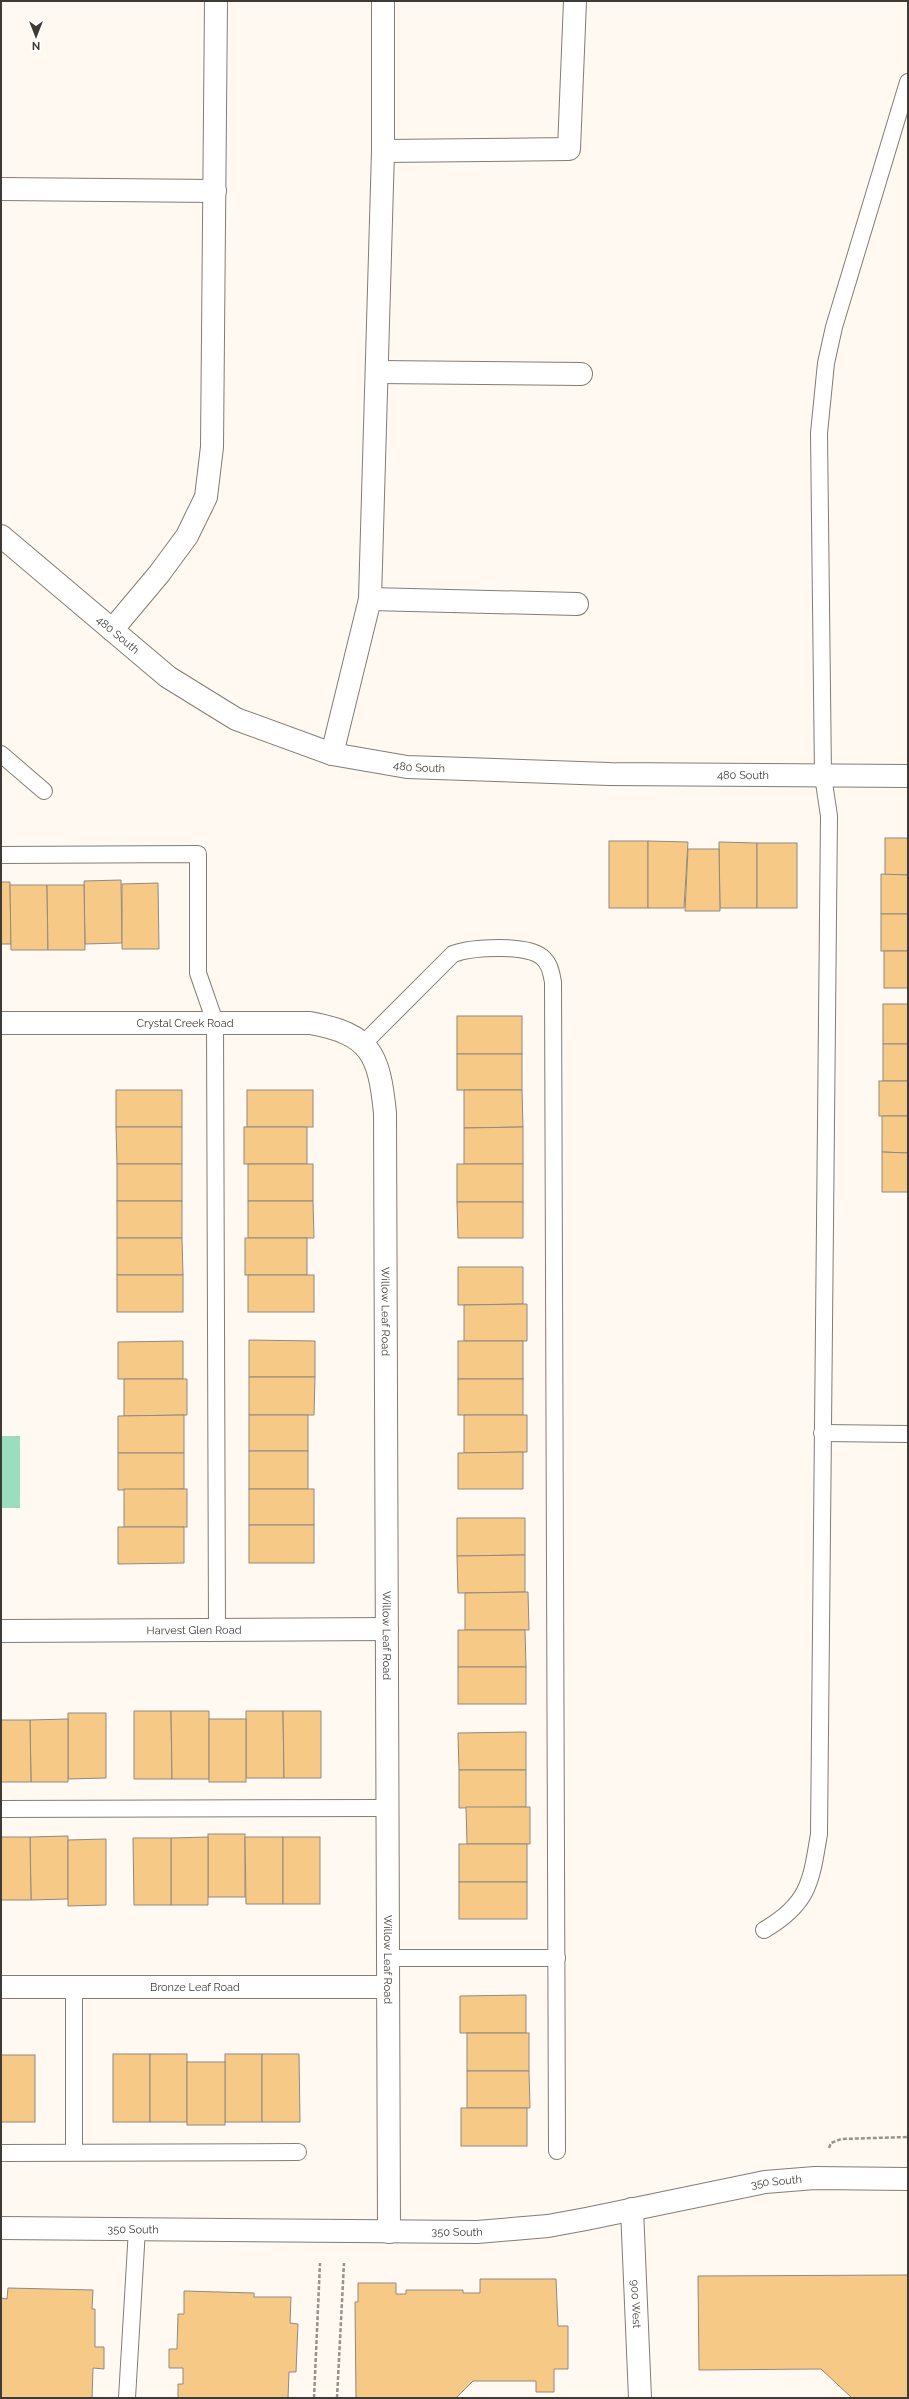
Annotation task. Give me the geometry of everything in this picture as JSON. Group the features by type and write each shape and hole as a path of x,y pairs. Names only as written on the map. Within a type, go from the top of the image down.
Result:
{"street":[{"path":"112,630 159,574 187,536 206,497 212,447 216,1"},
{"path":"332,754 370,599 378,372 383,151 383,1"},
{"path":"383,151 569,150 575,1"},
{"path":"1,189 215,191"},
{"path":"378,372 581,374"},
{"name":"480 South","path":"1,536 168,676 236,719 332,754 407,767 609,774 908,776"},
{"path":"370,599 577,604"},
{"name":"Crystal Creek Road","path":"1,1023 310,1023 343,1030 363,1044"},
{"name":"Willow Leaf Road","path":"363,1044 374,1060 382,1079 385,1113 389,2232"},
{"name":"Harvest Glen Road","path":"1,1631 387,1629"},
{"name":"Bronze Leaf Road","path":"1,1987 388,1987"},
{"name":"350 South","path":"1,2228 389,2232 509,2230 548,2226 765,2182 815,2178 908,2179"},
{"name":"900 West","path":"632,2210 640,2398"}],"lane":[{"path":"764,1930 779,1921 802,1900 810,1882 819,1834 829,816 823,776 819,434 821,398 834,327 908,82"},
{"path":"1,754 44,791"},
{"path":"1,855 198,854 198,973 215,1022 217,1630"},
{"path":"363,1044 454,954 471,950 518,949 533,952 550,966 553,982 558,2151"},
{"path":"822,1433 908,1434"},
{"path":"1,1809 387,1808"},
{"path":"388,1958 556,1958"},
{"path":"74,1987 74,2152"},
{"path":"1,2153 298,2152"},
{"path":"127,2398 137,2229"}],"path":[{"path":"831,2143 852,2138 908,2137"},
{"path":"314,2398 320,2263"},
{"path":"337,2398 344,2263"}],"green space":[{"path":"1,1436 20,1436 20,1508 1,1508"}],"building":[{"path":"885,838 908,838 908,875 885,875"},
{"path":"609,841 648,841 648,908 609,908"},
{"path":"648,841 688,842 684,908 648,908"},
{"path":"719,842 757,843 757,908 720,908"},
{"path":"757,843 797,843 797,908 757,908"},
{"path":"688,849 719,849 720,911 685,911"},
{"path":"881,874 908,875 908,914 881,914"},
{"path":"121,880 122,943 85,944 84,881"},
{"path":"1,882 10,882 11,944 1,944"},
{"path":"158,883 159,949 122,949 122,884"},
{"path":"10,885 47,885 48,950 11,950"},
{"path":"47,885 84,885 85,950 48,950"},
{"path":"881,914 908,914 908,951 881,951"},
{"path":"884,951 908,951 908,988 884,988"},
{"path":"883,1004 908,1004 908,1044 883,1044"},
{"path":"457,1016 522,1016 522,1054 457,1054"},
{"path":"883,1044 908,1044 908,1081 883,1081"},
{"path":"457,1054 522,1054 522,1090 457,1090"},
{"path":"879,1081 908,1081 908,1116 879,1116"},
{"path":"116,1090 182,1090 182,1127 116,1127"},
{"path":"247,1090 313,1090 313,1127 247,1127"},
{"path":"464,1090 522,1090 523,1127 464,1128"},
{"path":"882,1116 908,1116 908,1153 882,1152"},
{"path":"116,1127 182,1127 182,1164 117,1164"},
{"path":"244,1127 307,1127 307,1164 244,1164"},
{"path":"523,1127 523,1164 464,1164 464,1128"},
{"path":"882,1152 908,1153 908,1192 882,1192"},
{"path":"117,1164 182,1164 182,1201 117,1201"},
{"path":"248,1164 313,1164 313,1201 248,1201"},
{"path":"457,1164 523,1164 523,1202 457,1202"},
{"path":"117,1201 182,1201 182,1238 117,1238"},
{"path":"248,1201 313,1201 314,1238 248,1238"},
{"path":"457,1202 523,1202 523,1238 458,1238"},
{"path":"117,1238 182,1238 183,1275 117,1275"},
{"path":"245,1238 307,1238 307,1275 245,1275"},
{"path":"458,1267 523,1267 523,1304 458,1305"},
{"path":"117,1275 183,1275 183,1312 117,1312"},
{"path":"248,1275 314,1275 314,1312 248,1312"},
{"path":"527,1304 527,1341 464,1341 464,1305"},
{"path":"249,1340 315,1341 315,1377 249,1377"},
{"path":"183,1341 183,1379 118,1379 118,1342"},
{"path":"458,1341 523,1341 523,1379 458,1379"},
{"path":"249,1377 315,1377 314,1415 249,1415"},
{"path":"124,1379 187,1379 187,1415 124,1416"},
{"path":"458,1379 523,1379 523,1415 458,1415"},
{"path":"184,1415 184,1453 118,1453 118,1416"},
{"path":"249,1415 308,1415 308,1451 249,1451"},
{"path":"464,1415 527,1415 527,1452 464,1453"},
{"path":"249,1451 308,1451 308,1489 249,1489"},
{"path":"523,1452 523,1489 458,1489 458,1453"},
{"path":"118,1453 184,1453 184,1489 118,1490"},
{"path":"124,1489 187,1489 187,1527 124,1527"},
{"path":"249,1489 314,1489 314,1525 249,1525"},
{"path":"457,1518 525,1518 525,1555 457,1556"},
{"path":"249,1525 314,1525 314,1563 249,1563"},
{"path":"118,1527 184,1527 184,1563 118,1564"},
{"path":"525,1555 525,1592 458,1593 457,1556"},
{"path":"528,1592 529,1630 465,1630 465,1593"},
{"path":"458,1630 525,1630 526,1667 458,1667"},
{"path":"458,1667 526,1667 526,1704 458,1704"},
{"path":"134,1711 171,1711 172,1779 134,1779"},
{"path":"171,1711 209,1711 209,1779 172,1779"},
{"path":"246,1711 283,1711 284,1778 246,1778"},
{"path":"283,1711 321,1711 321,1778 284,1778"},
{"path":"68,1713 106,1713 106,1778 68,1779"},
{"path":"68,1719 68,1782 31,1782 30,1720"},
{"path":"209,1719 246,1719 246,1782 209,1782"},
{"path":"1,1720 30,1720 31,1782 1,1782"},
{"path":"526,1732 526,1770 459,1770 458,1733"},
{"path":"459,1770 526,1770 526,1807 459,1808"},
{"path":"466,1807 530,1807 530,1844 467,1844"},
{"path":"208,1834 245,1834 245,1897 208,1897"},
{"path":"68,1836 68,1899 31,1900 30,1837"},
{"path":"1,1837 30,1837 31,1900 1,1900"},
{"path":"208,1837 208,1905 171,1905 171,1838"},
{"path":"245,1837 283,1837 283,1904 246,1904"},
{"path":"283,1837 320,1837 320,1904 283,1904"},
{"path":"133,1838 171,1838 171,1905 134,1905"},
{"path":"106,1839 106,1905 68,1906 68,1840"},
{"path":"459,1844 527,1844 527,1882 459,1882"},
{"path":"459,1882 527,1882 527,1919 459,1919"},
{"path":"526,1995 526,2033 460,2033 460,1996"},
{"path":"467,2033 529,2033 529,2071 467,2071"},
{"path":"113,2054 150,2054 150,2122 113,2122"},
{"path":"150,2054 187,2054 187,2122 150,2122"},
{"path":"225,2054 262,2054 262,2122 225,2122"},
{"path":"262,2054 299,2054 300,2122 262,2122"},
{"path":"1,2055 35,2055 35,2122 1,2122"},
{"path":"187,2062 225,2062 225,2125 187,2125"},
{"path":"467,2071 529,2071 530,2108 467,2108"},
{"path":"461,2108 527,2108 527,2146 461,2146"},
{"path":"908,2275 908,2398 852,2398 821,2369 699,2370 698,2276"},
{"path":"480,2279 556,2279 558,2326 568,2326 568,2369 554,2369 554,2392 536,2392 536,2381 473,2381 456,2398 356,2398 355,2302 358,2302 358,2283 396,2283 396,2294 406,2294 406,2290 463,2290 463,2293 480,2293"},
{"path":"8,2288 93,2290 92,2309 95,2309 95,2347 104,2347 104,2369 93,2368 92,2398 1,2398 1,2298 7,2299"},
{"path":"184,2291 254,2293 254,2297 291,2297 290,2323 298,2324 296,2372 289,2372 288,2398 178,2398 178,2384 183,2384 183,2368 169,2368 169,2349 177,2349 178,2314 184,2314"}]}
